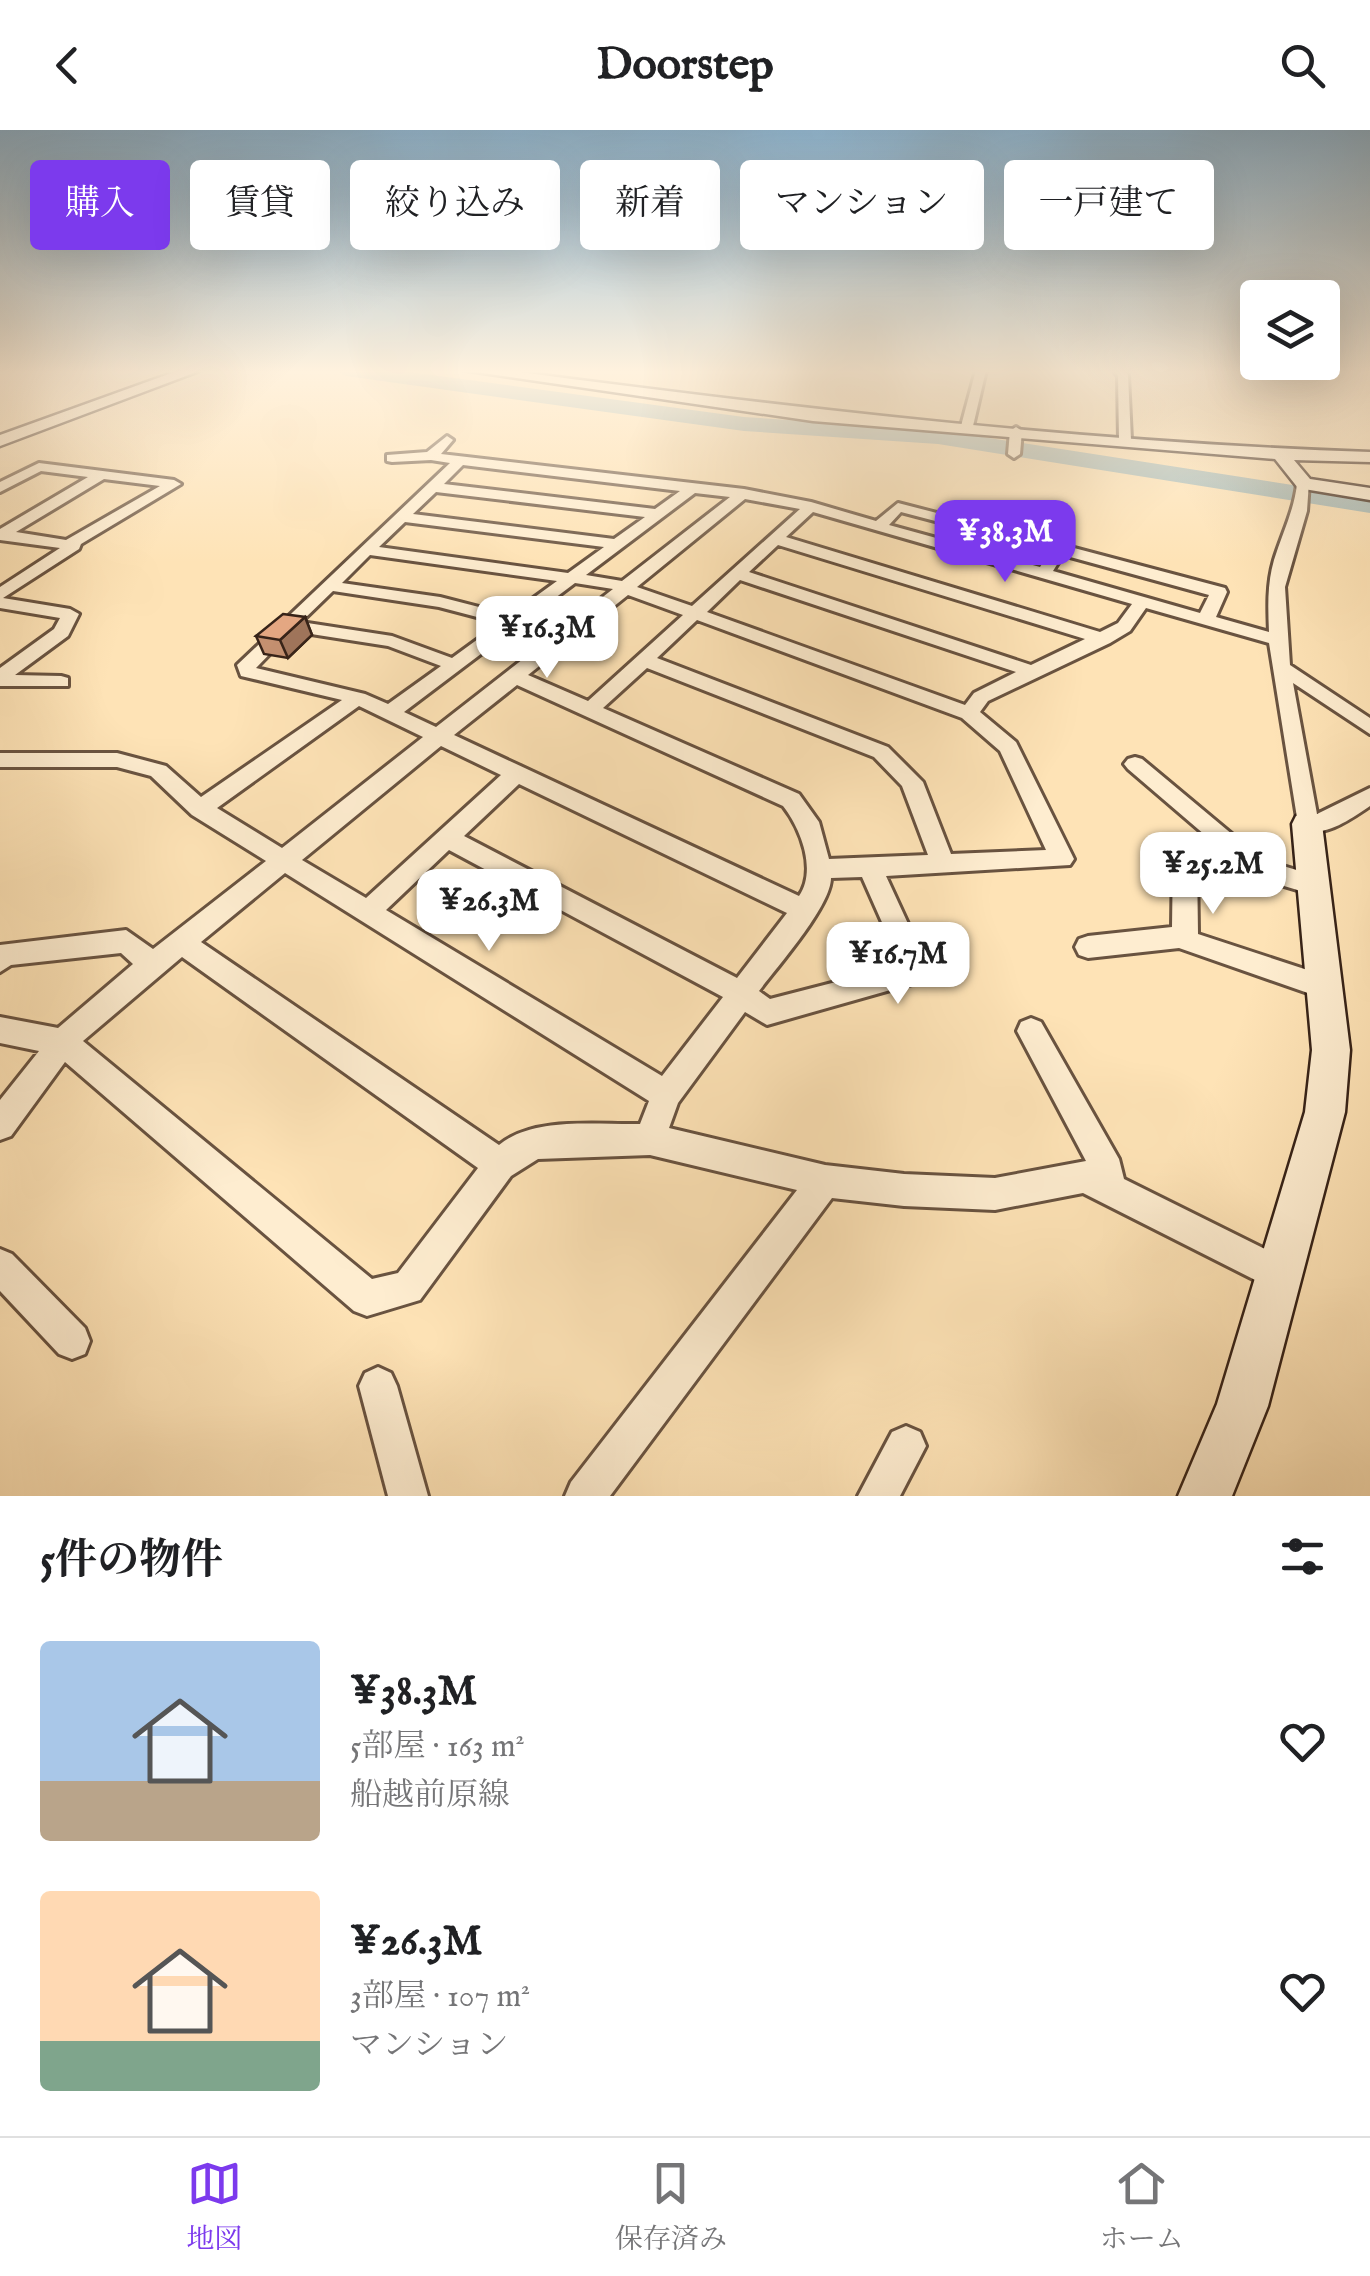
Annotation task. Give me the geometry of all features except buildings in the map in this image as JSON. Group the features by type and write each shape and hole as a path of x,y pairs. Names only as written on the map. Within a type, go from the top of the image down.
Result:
{"main road":[{"path":"992,434 1015,441 1125,440 1280,454 1370,456"},
{"path":"1280,454 1304,484 1370,494"},
{"path":"1205,1496 1242,1406 1325,1112 1331,1050 1307,824"}],"street":[{"path":"1125,434 1125,440"},
{"path":"431,456 445,441"},
{"path":"392,458 431,456 744,493 811,506 880,526 1104,639"},
{"path":"460,461 246,666 248,672 358,698 804,910"},
{"path":"0,488 39,467 174,484 70,544"},
{"path":"0,534 102,475"},
{"path":"1304,484 1303,506 1278,581 1284,668 1307,824 1331,820 1370,796"},
{"path":"432,487 657,514"},
{"path":"390,712 693,488"},
{"path":"0,1125 63,1042 152,965 744,493"},
{"path":"591,708 811,506"},
{"path":"880,526 898,507 990,531 951,564"},
{"path":"401,517 618,544"},
{"path":"0,534 74,546 0,594"},
{"path":"776,539 1044,573 1281,641"},
{"path":"1044,573 1059,549 1219,592 1206,619"},
{"path":"368,550 625,588 970,713 1009,748 1062,859 819,869"},
{"path":"738,574 1034,672"},
{"path":"329,586 440,602 514,621"},
{"path":"970,713 981,697 1124,627 1142,601"},
{"path":"0,602 70,614 62,632 0,678"},
{"path":"288,625 392,641 455,664"},
{"path":"644,660 890,758 912,782 943,865"},
{"path":"1284,668 1370,727"},
{"path":"514,676 791,800 808,822 819,886 666,1095 650,1138"},
{"path":"0,678 61,682"},
{"path":"200,809 358,698"},
{"path":"0,784 7,759 117,760 158,771 200,809 666,1095"},
{"path":"1135,764 1261,869"},
{"path":"366,912 516,774"},
{"path":"447,838 742,994 767,1012 906,975 914,965 871,869"},
{"path":"1314,885 1200,850 1186,854 1185,937 1192,944 1326,987"},
{"path":"1088,948 1185,937"},
{"path":"0,961 3,955 126,942 152,965"},
{"path":"181,942 500,1165"},
{"path":"0,1030 63,1042 367,1298 408,1288 500,1165 519,1149 538,1142 650,1138 825,1181 904,1190 994,1194 1085,1177 1280,1274"},
{"path":"1031,1030 1108,1170 1108,1188"},
{"path":"584,1496 825,1181"},
{"path":"0,1266 72,1341"},
{"path":"378,1386 408,1496"},
{"path":"878,1496 906,1446"}],"waterway":[{"path":"889,434 938,437 1370,505"}]}
